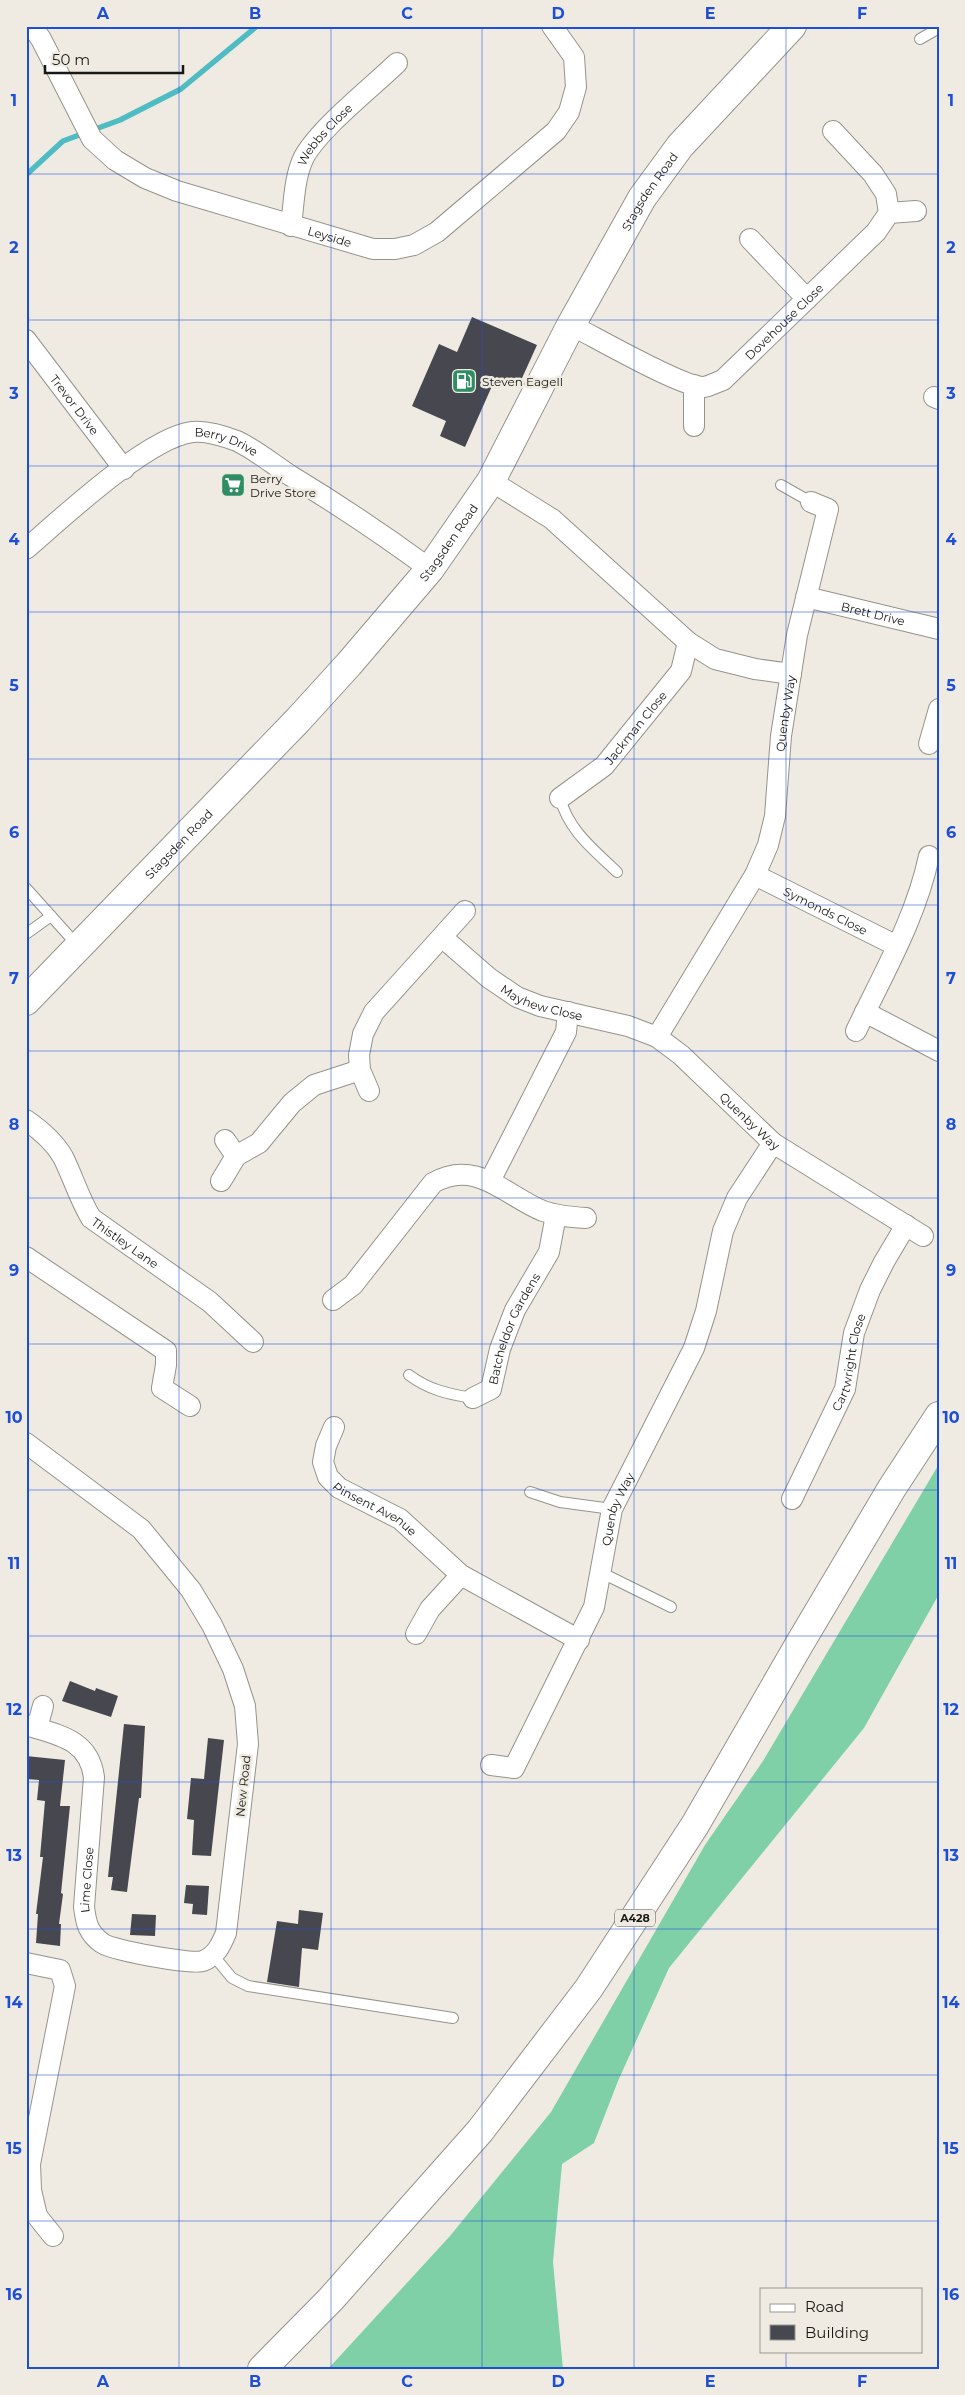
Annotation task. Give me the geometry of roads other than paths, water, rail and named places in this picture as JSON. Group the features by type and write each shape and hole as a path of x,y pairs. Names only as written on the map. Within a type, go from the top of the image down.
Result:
{"main road":[{"name":"Stagsden Road","path":"26,1001 343,671 430,569 491,481 625,225 680,146 792,26"},
{"name":"A428","path":"262,2369 331,2299 480,2131 589,1988 695,1826 892,1488 939,1416"}],"street":[{"name":"Leyside","path":"32,26 41,39 92,139 115,160 146,178 177,191 373,249 395,249 414,245 437,232 556,131 569,112 576,87 574,57 552,26"},
{"name":"Webbs Close","path":"291,226 295,189 304,158 316,141 397,64"},
{"path":"833,131 873,174 886,194 889,213 916,211"},
{"name":"Dovehouse Close","path":"571,325 673,377 705,387 723,380 876,232 889,213"},
{"path":"750,239 807,299"},
{"name":"Trevor Drive","path":"26,340 124,468"},
{"path":"694,385 694,426"},
{"name":"Berry Drive","path":"26,549 81,502 147,451 169,439 193,432 212,433 237,442 363,520 430,569"},
{"path":"491,481 552,519 688,642 715,659 755,669 791,674"},
{"name":"Quenby Way","path":"491,1765 514,1768 594,1607 602,1573 612,1509 694,1348 706,1312 723,1231 737,1198 773,1143 681,1055 657,1037 755,874 768,845 774,816 781,736 797,635 828,508 811,502"},
{"name":"Brett Drive","path":"806,597 939,628"},
{"name":"Jackman Close","path":"560,798 604,766 681,671 688,642"},
{"path":"929,744 938,713"},
{"path":"856,1031 909,921 931,881 929,856"},
{"name":"Symonds Close","path":"755,874 897,946"},
{"path":"369,1091 360,1070 359,1055 363,1034 374,1012 443,938 465,911"},
{"name":"Mayhew Close","path":"443,938 490,978 517,997 540,1006 628,1026 657,1037"},
{"path":"490,1181 566,1032 568,1012"},
{"path":"865,1012 939,1051"},
{"path":"221,1182 231,1148 258,1143 292,1103 314,1085 360,1070"},
{"name":"Thistley Lane","path":"26,1120 38,1128 62,1155 80,1201 91,1218 210,1302 253,1342"},
{"path":"773,1143 923,1236"},
{"path":"333,1300 353,1285 433,1183 443,1178 462,1174 490,1181 542,1210 556,1215 586,1218"},
{"name":"Batcheldor Gardens","path":"473,1398 491,1389 500,1348 512,1317 549,1252 556,1215"},
{"name":"Cartwright Close","path":"792,1499 845,1389 854,1332 870,1290 906,1225"},
{"path":"26,1257 166,1351 162,1388 190,1406"},
{"name":"Pinsent Avenue","path":"334,1427 326,1446 323,1462 328,1477 339,1488 400,1519 461,1575 579,1640"},
{"name":"New Road","path":"30,1453 103,1499 140,1529 191,1590 212,1625 233,1669 245,1706 248,1744 226,1933 221,1946 213,1955"},
{"path":"416,1634 430,1609 461,1575"},
{"name":"Lime Close","path":"42,1706 32,1727 75,1742 84,1750 92,1765 94,1777 84,1907 86,1925 104,1945 179,1962 201,1962 213,1955"},
{"path":"26,1963 60,1970 65,1986 35,2098 30,2164 31,2218 53,2236"}],"lane":[{"path":"920,39 939,28"},
{"path":"781,485 811,502"},
{"path":"560,798 571,825 580,837 616,872"},
{"path":"26,888 79,947"},
{"path":"26,934 51,916"},
{"name":"Batcheldor Gardens","path":"409,1375 424,1386 444,1394 473,1398"},
{"path":"530,1492 560,1502 612,1509"},
{"path":"602,1573 671,1608"},
{"path":"213,1955 232,1978 248,1986 453,2018"}],"waterway":[{"path":"26,175 63,141 120,120 181,89 257,26"}],"place":[{"name":"Steven Eagell","path":"464,381"},
{"name":"Berry Drive Store","path":"233,485"}]}
